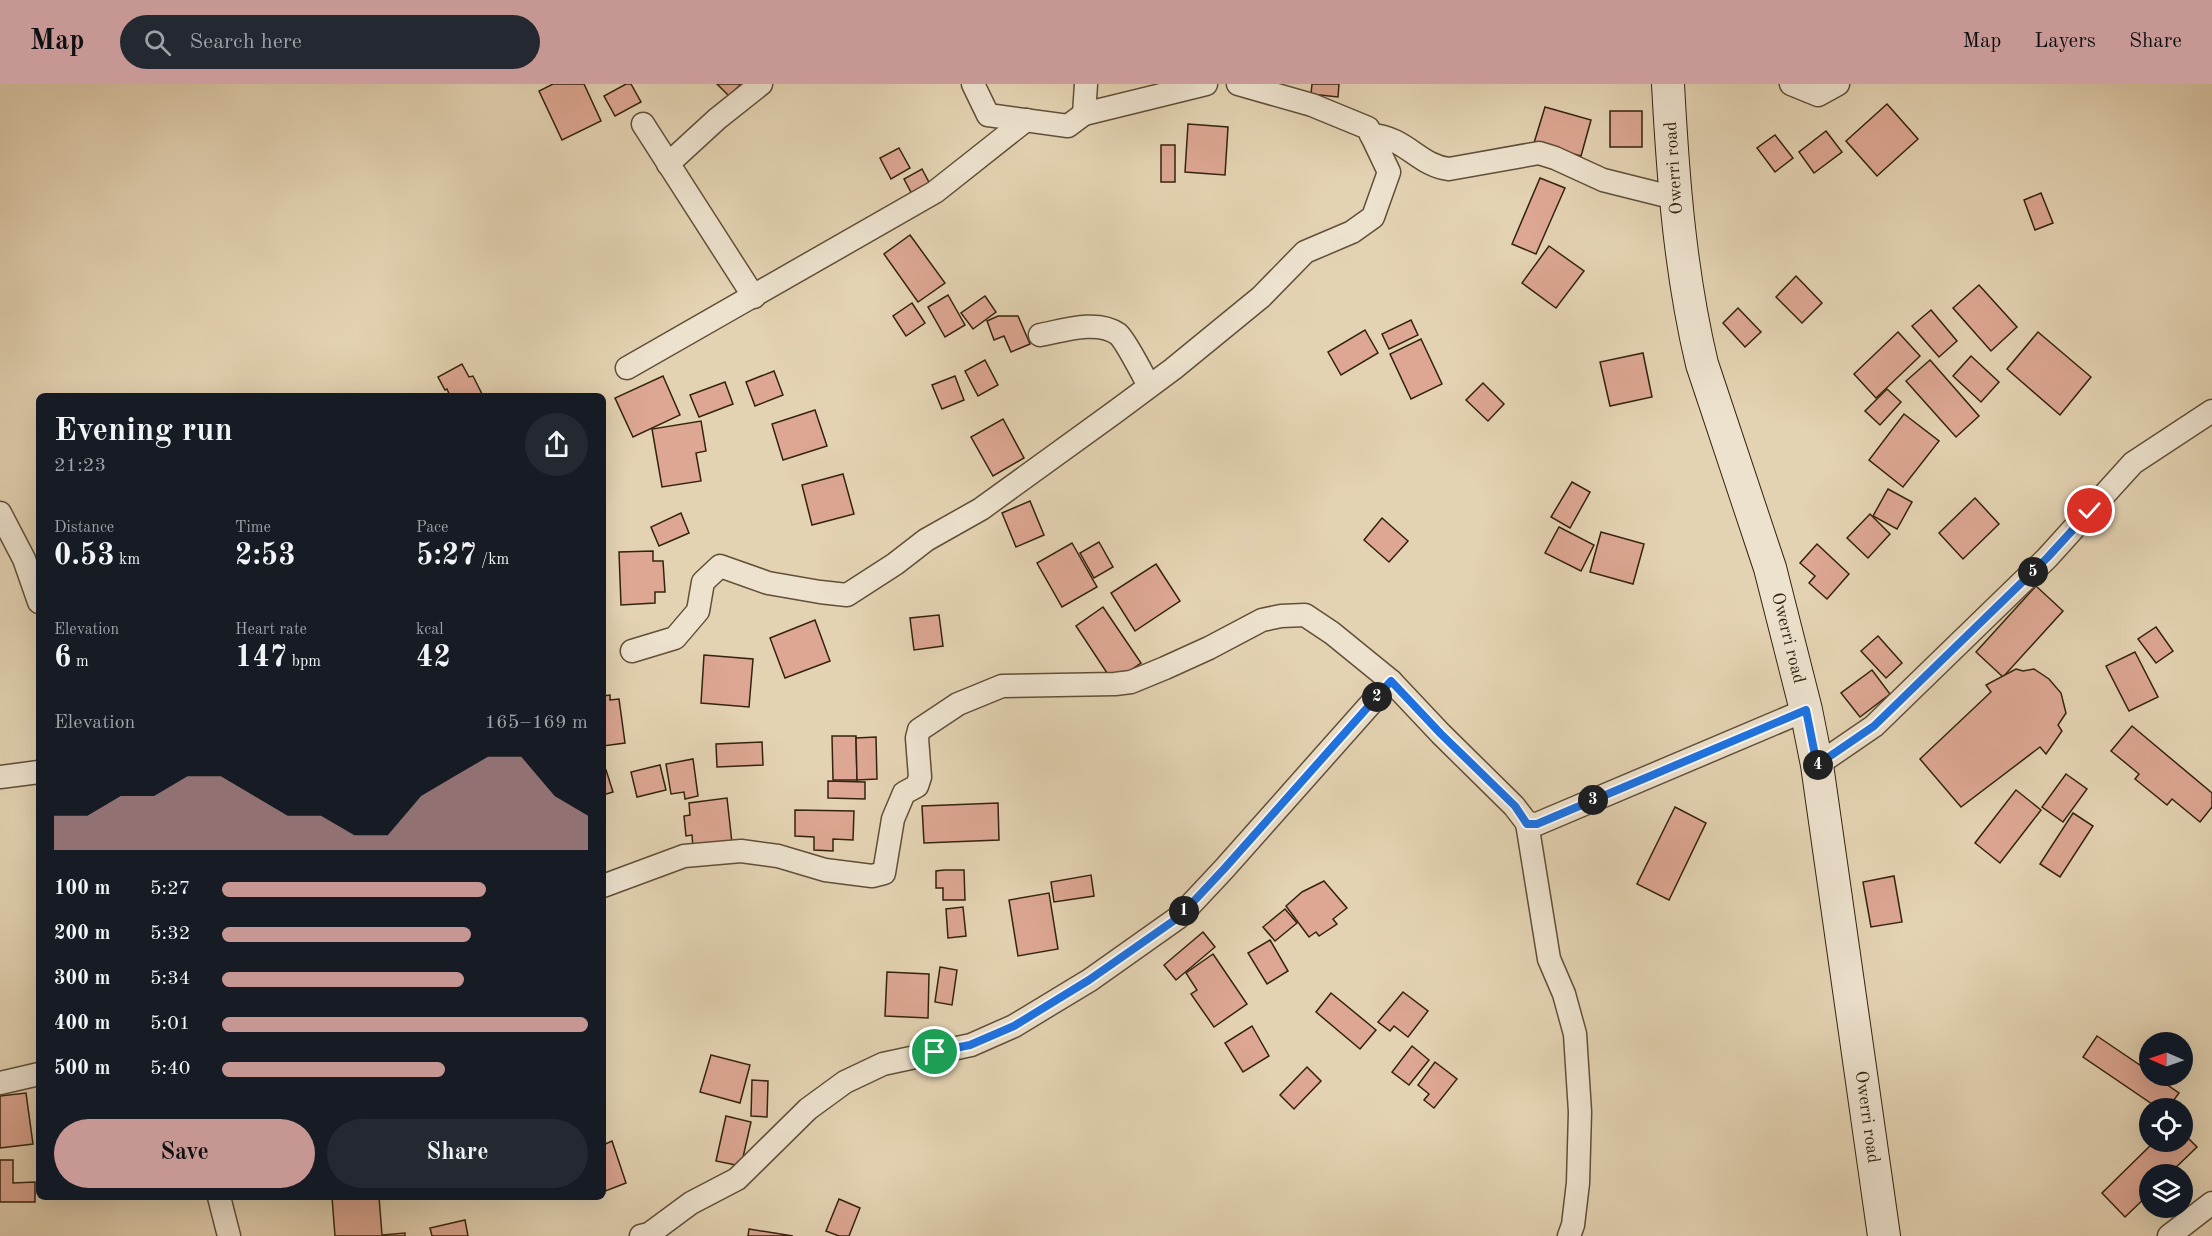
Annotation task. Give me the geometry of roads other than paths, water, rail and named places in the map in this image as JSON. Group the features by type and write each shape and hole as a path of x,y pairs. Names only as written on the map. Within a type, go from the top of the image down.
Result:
{"main road":[{"name":"Owerri road","path":"1668,84 1675,198 1682,263 1702,364 1770,568 1806,710 1817,765 1884,1236"}],"street":[{"path":"668,164 717,119 761,84"},
{"path":"973,84 988,115 1068,126 1084,114 1206,84"},
{"path":"1084,114 1086,84"},
{"path":"632,651 675,638 698,611 703,582 720,566 768,583 848,595 926,540 981,509 1149,386 1261,297 1305,252 1352,232 1373,217 1389,172 1368,128 1312,105 1238,84"},
{"path":"1791,84 1818,95 1838,84"},
{"path":"627,369 935,192 1026,120"},
{"path":"643,124 754,297"},
{"path":"1371,135 1395,140 1435,166 1442,168 1449,169 1539,153 1603,180 1675,198"},
{"path":"1040,334 1087,327 1106,329 1119,335 1149,386"},
{"path":"1817,765 1874,726 2047,558 2133,463 2212,411"},
{"path":"0,513 24,559 36,593"},
{"path":"606,885 684,856 741,851 778,856 825,870 873,876 884,873 893,819 904,793 916,786 920,777 917,738 919,730 958,704 1002,686 1131,682 1209,648 1262,620 1305,615 1332,633 1391,681 1441,734 1515,806 1527,824 1549,959 1564,994 1575,1034 1579,1073 1578,1183 1573,1225 1569,1236"},
{"path":"641,1236 649,1234 691,1203 736,1179 808,1109 845,1082 883,1064 970,1045 1014,1026 1089,980 1179,917 1391,681"},
{"path":"1527,824 1537,824 1806,710"},
{"path":"0,777 36,772"},
{"path":"0,1083 36,1075"},
{"path":"220,1200 229,1236"},
{"path":"2169,1236 2212,1203"}]}
